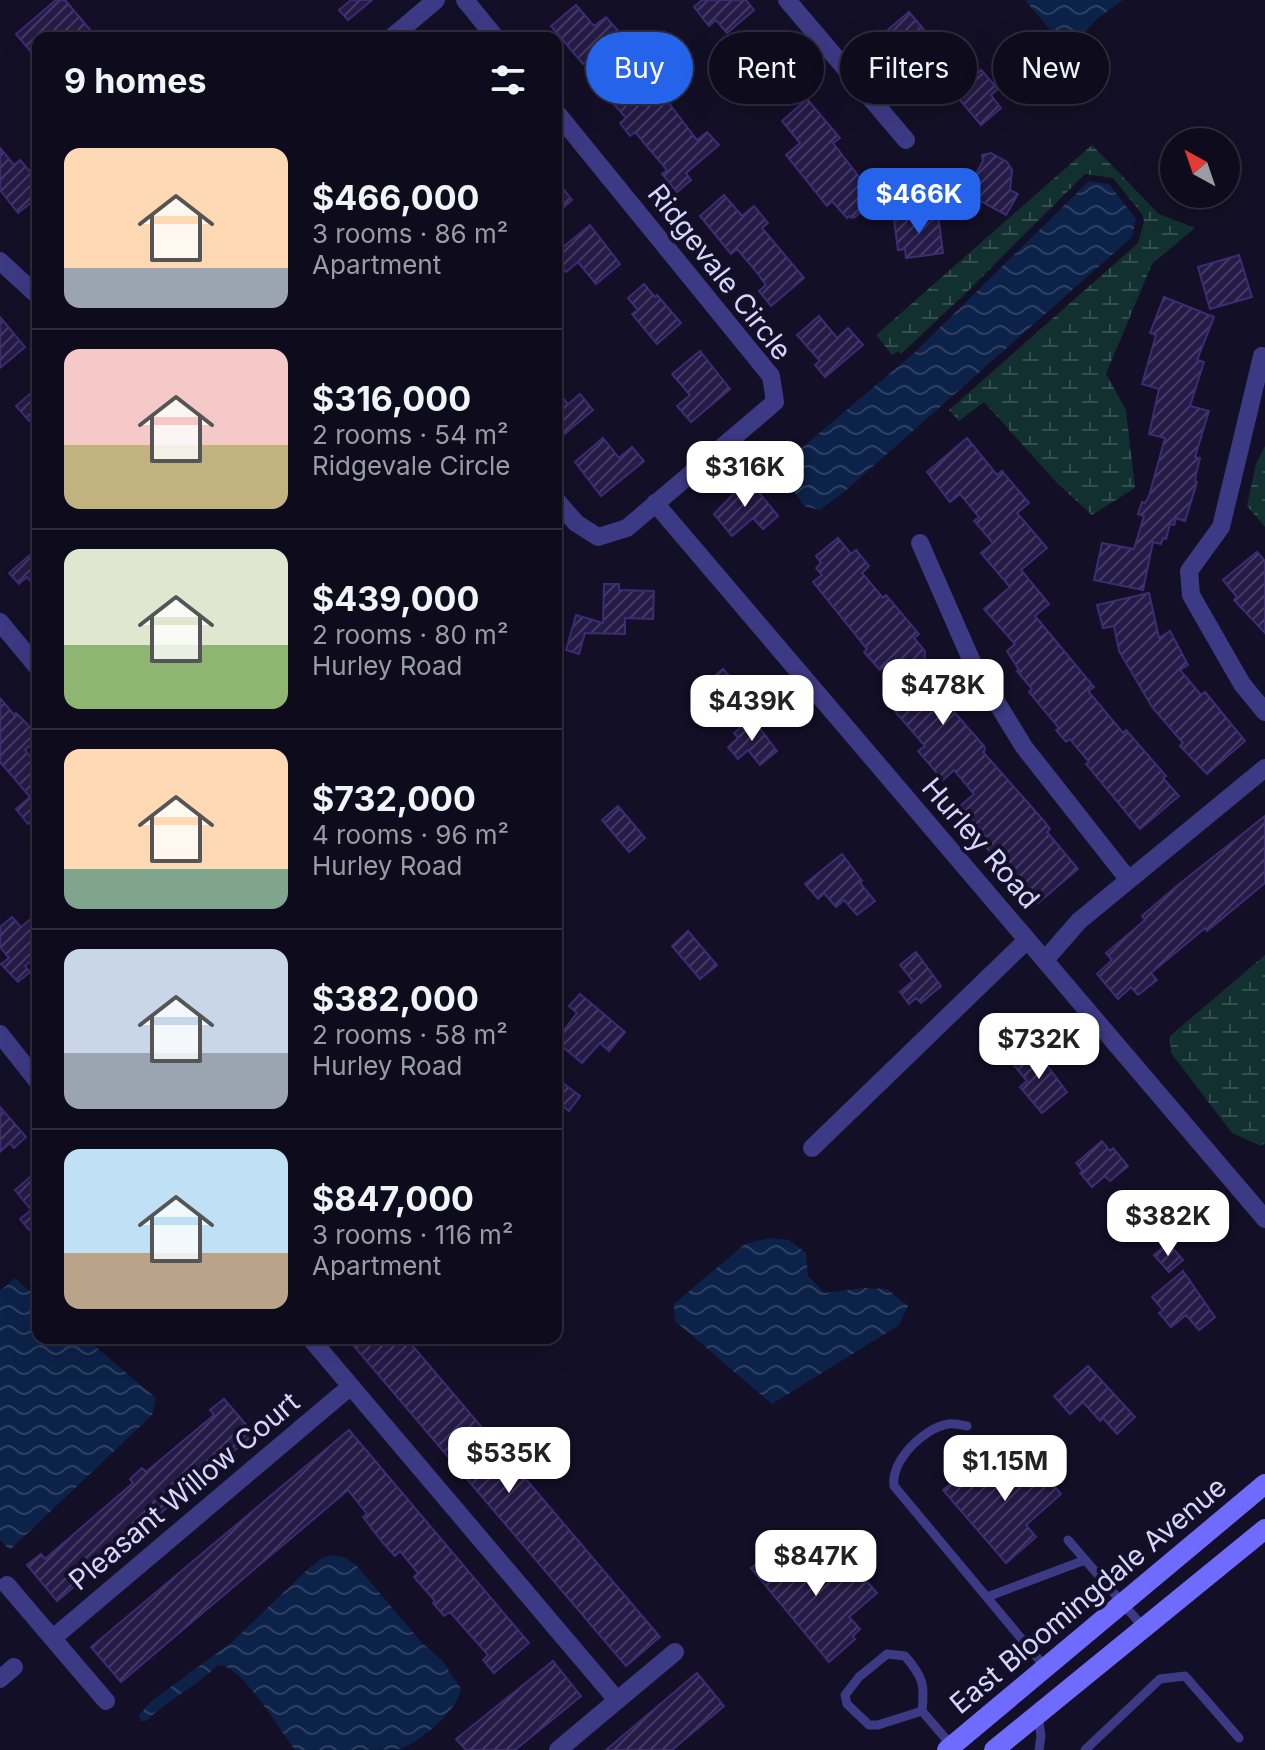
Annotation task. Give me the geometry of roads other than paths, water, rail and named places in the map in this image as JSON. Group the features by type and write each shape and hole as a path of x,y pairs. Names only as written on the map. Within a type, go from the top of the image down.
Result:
{"main road":[{"name":"East Bloomingdale Avenue","path":"950,1748 1265,1484"},
{"name":"East Bloomingdale Avenue","path":"998,1749 1265,1529"}],"street":[{"path":"398,32 436,0"},
{"path":"465,0 491,32"},
{"path":"787,0 906,140"},
{"name":"Ridgevale Circle","path":"562,119 771,376 775,402 627,528 598,537 576,523 562,507"},
{"path":"0,261 32,290"},
{"path":"1262,356 1221,527 1189,571 1191,595 1242,684 1265,712"},
{"name":"Hurley Road","path":"655,503 1265,1219"},
{"path":"920,543 973,664 1024,747 1128,879"},
{"path":"0,622 32,661"},
{"path":"1045,960 1079,921 1265,768"},
{"path":"812,1148 1027,940"},
{"path":"0,1034 32,1074"},
{"path":"315,1344 617,1700"},
{"name":"Pleasant Willow Court","path":"53,1638 351,1386"},
{"path":"7,1585 106,1701"},
{"path":"558,1750 675,1652"}],"lane":[{"path":"967,1426 948,1424 902,1454 893,1476 894,1486 1045,1667"},
{"path":"1068,1540 1144,1628"},
{"path":"987,1597 1085,1560"},
{"path":"922,1711 869,1725 847,1704 845,1695 859,1677 887,1654 905,1656 919,1672 925,1689 922,1711 950,1748"},
{"path":"1085,1750 1160,1679 1185,1676 1239,1738"},
{"path":"1038,1715 1039,1750"}],"water":[{"path":"1025,0 1123,0 1085,32 1052,32"},
{"path":"1089,181 1109,184 1136,219 1132,237 845,491 820,510 804,506 789,484 792,456 914,353"},
{"path":"769,1238 789,1240 806,1253 808,1276 825,1293 864,1288 887,1289 908,1306 899,1325 772,1404 675,1321 674,1304 745,1244"},
{"path":"15,1278 32,1293 32,1344 92,1344 156,1398 152,1415 10,1550 0,1540 0,1291"},
{"path":"332,1555 344,1557 355,1564 423,1644 442,1660 461,1689 453,1706 437,1724 401,1749 295,1750 249,1686 227,1667 218,1665 146,1721 141,1721 139,1716 149,1703 232,1642 309,1568"}]}
